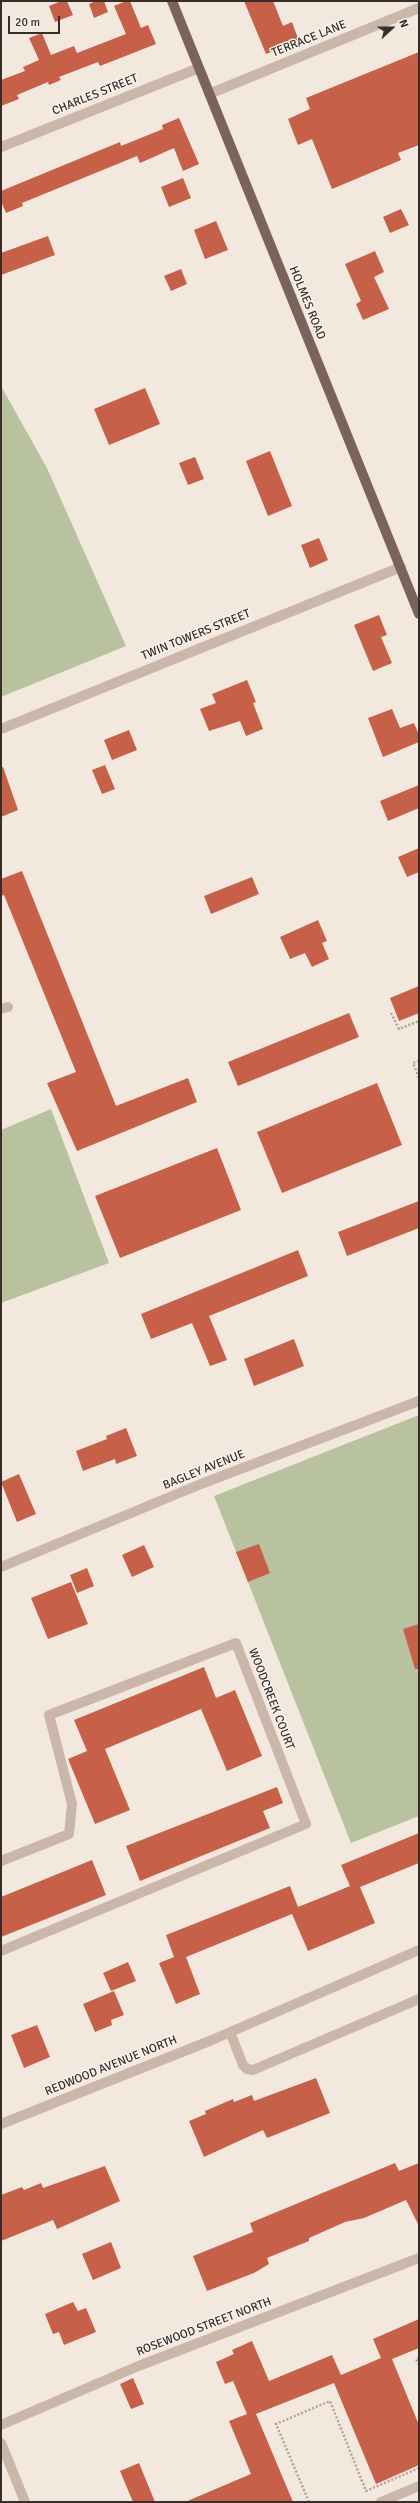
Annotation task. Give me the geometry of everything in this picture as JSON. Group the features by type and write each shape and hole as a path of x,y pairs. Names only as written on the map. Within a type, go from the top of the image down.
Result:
{"main road":[{"name":"HOLMES ROAD","path":"172,1 419,614"}],"street":[{"name":"TERRACE LANE","path":"210,94 419,8"},
{"name":"CHARLES STREET","path":"1,147 199,68"},
{"name":"TWIN TOWERS STREET","path":"1,729 401,567"},
{"name":"BAGLEY AVENUE","path":"1,1567 201,1484 419,1401"},
{"name":"WOODCREEK COURT","path":"1,1861 69,1834 72,1804 49,1715 236,1643 306,1824 1,1952"},
{"name":"REDWOOD AVENUE NORTH","path":"1,2124 230,2032 419,1950"},
{"path":"230,2032 243,2065 247,2069 253,2070 419,1999"},
{"name":"ROSEWOOD STREET NORTH","path":"1,2425 136,2367 419,2258"},
{"path":"1,2443 25,2502"},
{"path":"381,2502 419,2486"}],"path":[{"path":"391,1013 399,1029 419,1020"},
{"path":"419,1061 413,1063 419,1078"},
{"path":"419,2358 416,2359 419,2365"},
{"path":"309,2502 276,2424 330,2401 366,2491 419,2468"}],"green space":[{"path":"1,386 47,468 126,646 1,697"},
{"path":"51,1109 109,1263 1,1303 1,1130"},
{"path":"419,1415 419,1816 351,1843 214,1496"}],"building":[{"path":"61,1 67,1 73,15 55,22 49,6"},
{"path":"96,1 104,1 108,12 94,18 89,4"},
{"path":"130,1 141,28 148,25 156,44 100,66 98,62 59,77 61,80 49,85 48,82 17,95 19,99 1,106 1,80 25,71 23,67 39,60 29,38 42,33 51,55 74,46 77,53 126,34 114,6"},
{"path":"244,1 273,1 283,26 292,22 299,41 266,54"},
{"path":"419,52 419,145 398,153 401,160 332,189 312,139 298,145 288,119 310,109 306,98"},
{"path":"179,118 199,164 183,171 174,148 140,163 137,156 22,203 23,206 6,213 1,201 1,191 120,142 121,146 163,129 162,125"},
{"path":"183,178 191,198 169,207 161,187"},
{"path":"401,209 409,225 390,233 383,217"},
{"path":"216,221 228,250 205,259 194,230"},
{"path":"48,236 55,255 1,275 1,253"},
{"path":"375,251 384,272 374,277 389,309 363,320 356,304 361,301 345,264"},
{"path":"181,269 187,284 171,291 164,276"},
{"path":"145,388 160,424 109,445 94,409"},
{"path":"270,451 292,506 268,516 246,461"},
{"path":"195,457 204,479 188,485 179,463"},
{"path":"319,538 328,560 310,568 301,545"},
{"path":"379,615 387,635 381,637 392,663 373,671 354,625"},
{"path":"247,680 256,702 253,703 263,729 246,736 240,721 209,731 200,709 216,703 212,694"},
{"path":"392,709 400,728 414,723 419,735 419,742 383,757 368,718"},
{"path":"129,730 137,750 112,760 104,740"},
{"path":"105,765 115,789 102,794 92,770"},
{"path":"1,767 3,767 18,810 1,817"},
{"path":"419,785 419,808 388,821 380,801"},
{"path":"419,848 419,872 407,877 398,857"},
{"path":"22,871 116,1106 188,1078 197,1102 77,1151 47,1083 76,1072 4,895 1,896 1,879"},
{"path":"252,877 259,894 211,914 204,896"},
{"path":"318,920 327,941 322,943 329,959 312,967 305,953 290,959 280,937"},
{"path":"419,986 419,1013 399,1021 390,998"},
{"path":"349,1013 359,1037 238,1086 228,1062"},
{"path":"377,1083 402,1145 282,1193 257,1132"},
{"path":"217,1148 241,1210 120,1258 95,1196"},
{"path":"419,1201 419,1228 347,1256 338,1232"},
{"path":"298,1250 308,1276 209,1316 227,1360 210,1366 192,1323 151,1339 141,1314"},
{"path":"294,1339 304,1366 254,1386 244,1359"},
{"path":"126,1428 137,1456 116,1464 115,1459 83,1471 76,1451 107,1439 106,1436"},
{"path":"19,1474 36,1514 17,1522 1,1482"},
{"path":"259,1544 270,1573 248,1582 236,1552"},
{"path":"144,1545 154,1567 132,1577 122,1555"},
{"path":"87,1568 94,1586 77,1593 70,1575"},
{"path":"71,1582 88,1624 48,1639 31,1598"},
{"path":"419,1624 419,1669 415,1669 403,1629"},
{"path":"204,1667 216,1698 235,1690 262,1756 227,1771 201,1709 105,1749 130,1810 95,1824 68,1759 87,1751 74,1720"},
{"path":"277,1787 283,1803 263,1811 270,1828 140,1881 126,1846"},
{"path":"419,1833 419,1863 360,1887 375,1923 308,1951 292,1914 186,1957 200,1994 176,2004 159,1963 174,1957 166,1935 290,1886 298,1907 333,1893 350,1886 341,1865"},
{"path":"92,1860 106,1895 1,1937 1,1897"},
{"path":"128,1962 136,1981 111,1991 103,1973"},
{"path":"114,1991 124,2015 111,2020 112,2025 95,2032 83,2004"},
{"path":"37,2025 50,2057 24,2068 11,2035"},
{"path":"316,2078 330,2113 267,2138 263,2130 204,2157 189,2121 206,2114 205,2111 233,2099 234,2102 252,2095 254,2101"},
{"path":"395,2163 399,2171 419,2163 419,2226 406,2200 364,2218 345,2222 309,2238 309,2241 267,2258 269,2264 254,2273 207,2291 193,2256 253,2232 250,2223"},
{"path":"105,2166 120,2201 57,2229 53,2220 1,2241 1,2195 22,2187 24,2190 41,2183 43,2188"},
{"path":"111,2242 121,2268 93,2280 82,2254"},
{"path":"73,2302 78,2311 86,2308 96,2332 64,2345 59,2332 53,2334 45,2314"},
{"path":"419,2319 419,2348 392,2359 419,2425 419,2465 376,2484 334,2383 256,2414 293,2502 185,2502 251,2474 229,2421 247,2414 233,2381 225,2384 216,2362 234,2354 232,2350 252,2341 269,2381 332,2355 341,2375 381,2358 373,2339"},
{"path":"133,2378 144,2404 131,2409 120,2384"},
{"path":"139,2463 155,2502 133,2502 120,2471"}]}
